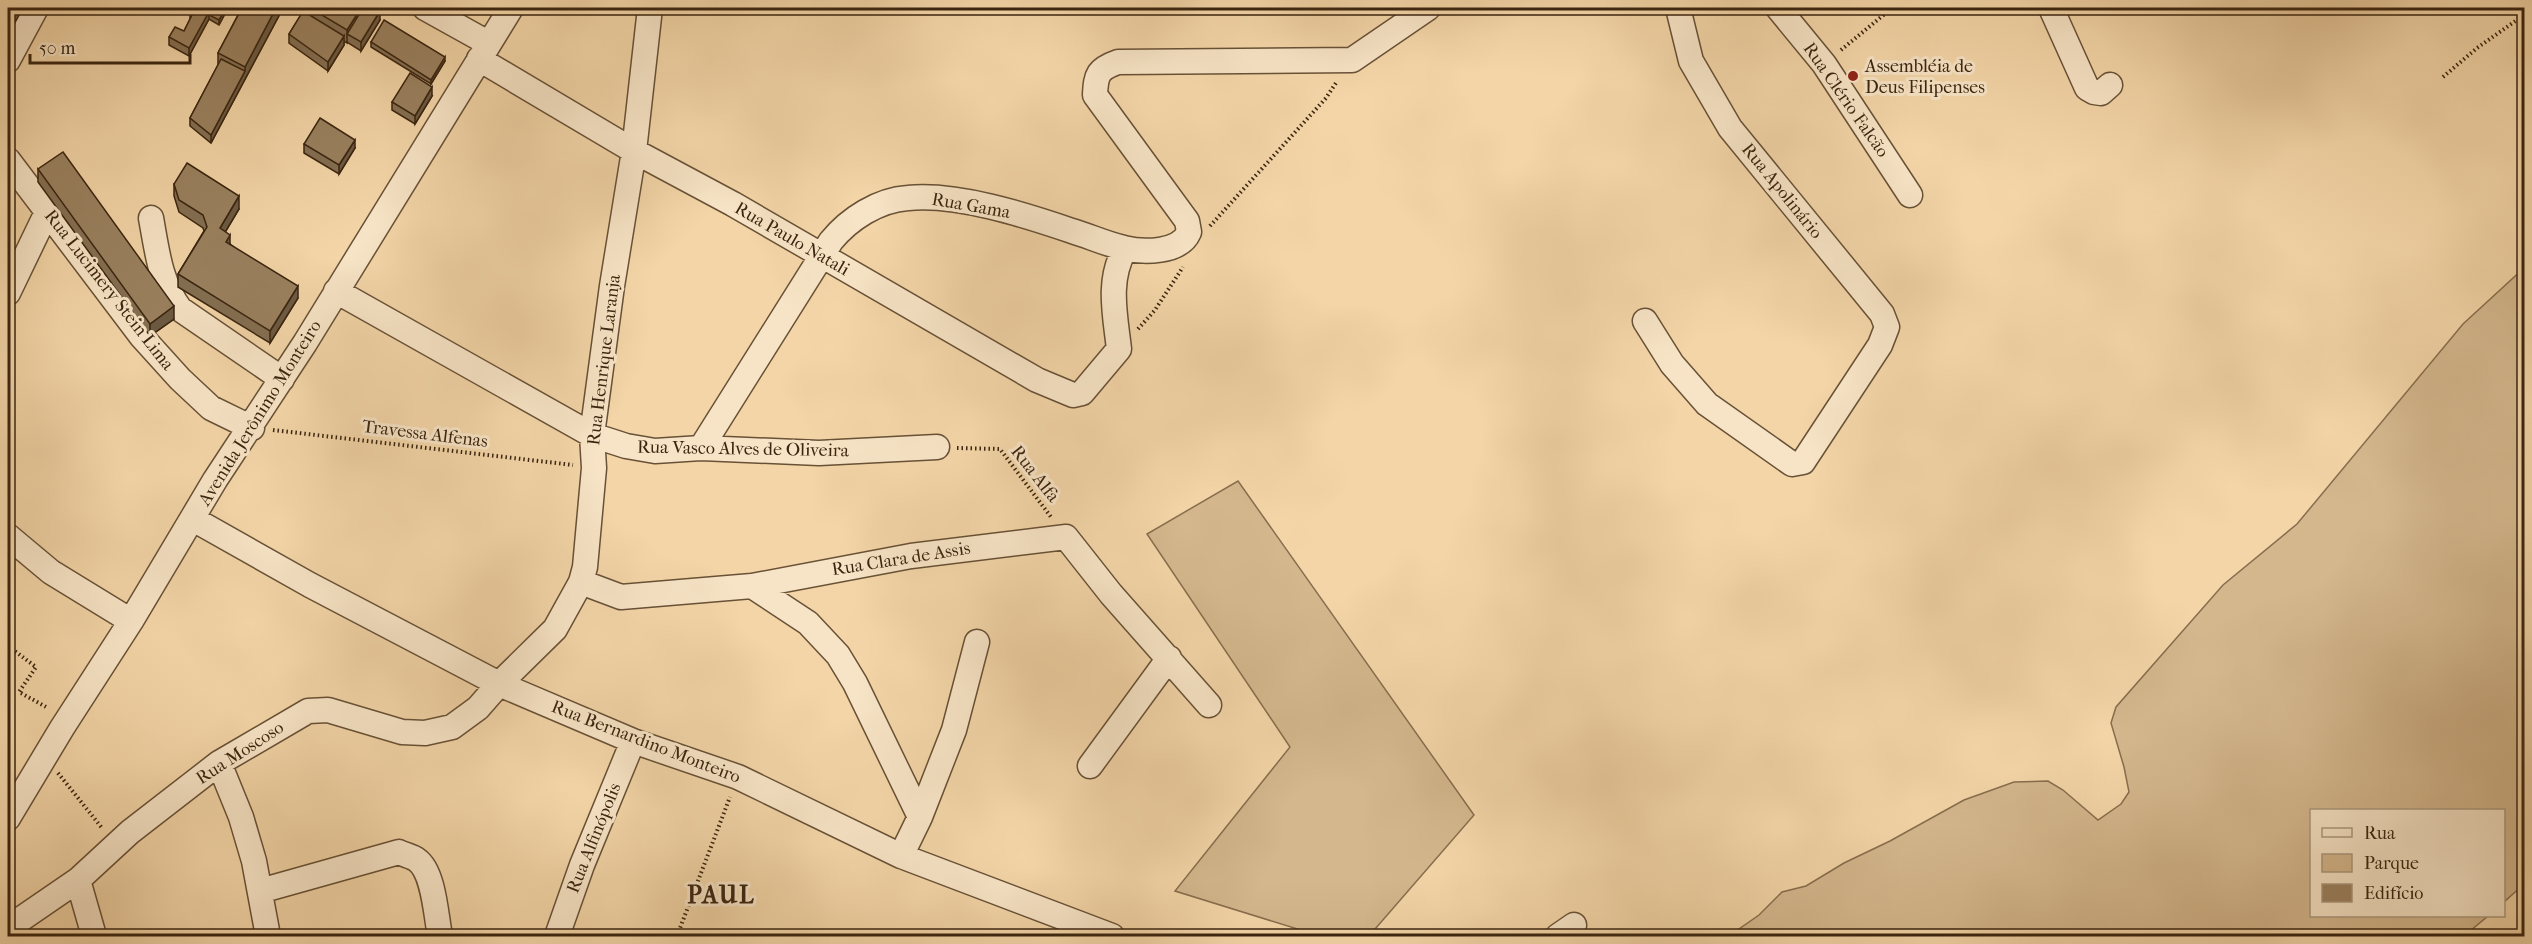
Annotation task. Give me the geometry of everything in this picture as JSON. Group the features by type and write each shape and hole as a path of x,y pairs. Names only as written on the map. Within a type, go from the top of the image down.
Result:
{"street":[{"path":"8,60 36,8"},
{"name":"Rua Paulo Natali","path":"425,8 484,51 634,151 734,204 1037,380 1073,395 1082,393 1103,371 1119,349"},
{"name":"Avenida Jerônimo Monteiro","path":"8,818 44,756 131,621 215,480 252,428 511,8"},
{"name":"Rua Henrique Laranja","path":"499,684 555,629 581,582 585,567 594,468 592,435 612,286 634,151 650,8"},
{"path":"1352,60 1428,8"},
{"name":"Rua Apolinário","path":"1645,321 1672,364 1707,404 1776,454 1798,465 1803,462 1880,345 1887,327 1882,314 1730,128 1691,61 1678,8"},
{"name":"Rua Clério Falcão","path":"1778,8 1824,64 1911,195"},
{"path":"2051,8 2087,88 2101,93 2110,85"},
{"name":"Rua Gama","path":"701,448 821,256 842,228 867,211 906,198 941,197 1035,218 1125,249 1169,249 1180,245 1189,232 1187,221 1095,95 1096,79 1103,67 1118,62 1352,60"},
{"name":"Rua Lucimery Stein Lima","path":"8,160 142,337 180,380 211,408 252,428"},
{"path":"8,293 47,212"},
{"path":"151,219 161,271 180,309 282,379"},
{"path":"1119,349 1112,295 1117,264 1125,249"},
{"name":"Rua Vasco Alves de Oliveira","path":"336,291 592,435 626,446 655,450 701,448 819,453 937,447"},
{"name":"Rua Bernardino Monteiro","path":"193,519 310,585 499,684 627,738 738,777 901,856 1112,936"},
{"path":"8,536 51,572 131,621"},
{"path":"1066,537 1112,594 1209,705"},
{"name":"Rua Clara de Assis","path":"581,582 621,597 752,586 911,556 1066,537"},
{"path":"752,586 808,623 838,655 855,683 920,817"},
{"path":"901,856 920,817 954,730 977,642"},
{"path":"1090,766 1169,658"},
{"name":"Rua Moscoso","path":"8,928 78,880 116,845 219,763 308,711 328,710 402,732 425,733 452,727 478,708 499,684"},
{"name":"Rua Alfinópolis","path":"581,845 627,738"},
{"name":"Rua Alfinópolis","path":"557,936 627,738"},
{"path":"219,763 241,817 260,891 267,936"},
{"path":"260,891 399,852 417,860 424,867 430,881 440,936"},
{"path":"78,880 94,936"}],"path":[{"path":"1824,64 1892,8"},
{"path":"2443,77 2477,48 2524,15"},
{"path":"1208,229 1326,98 1352,60"},
{"path":"1119,349 1155,310 1184,265"},
{"name":"Travessa Alfenas","path":"252,428 594,468"},
{"name":"Rua Alfa","path":"937,447 999,449 1066,537"},
{"path":"8,646 36,667 19,692 68,719"},
{"path":"44,756 116,845"},
{"path":"677,936 738,777"}],"green space":[{"path":"2524,268 2524,884 2505,901 2505,809 2310,809 2310,917 2487,917 2464,936 1723,936 1733,933 1759,915 1782,892 1806,886 1844,863 1890,841 1964,800 2014,782 2048,781 2063,790 2098,820 2121,804 2129,792 2111,723 2116,707 2223,585 2297,524 2463,324"},
{"path":"1238,481 1474,815 1369,936 1320,936 1175,891 1290,747 1147,534"}],"building":[{"path":"8,8 14,8 8,19"},
{"path":"192,8 211,8 189,48 169,37 175,27 184,31 193,13 190,11"},
{"path":"213,8 226,8 219,20 209,15"},
{"path":"242,8 276,8 245,67 218,53"},
{"path":"310,8 361,8 347,30"},
{"path":"363,8 375,8 380,11 361,42 347,34"},
{"path":"303,11 344,36 328,62 289,34"},
{"path":"384,20 445,57 431,80 371,42"},
{"path":"221,59 245,71 211,135 190,118"},
{"path":"410,73 432,87 415,116 392,102"},
{"path":"320,118 355,140 339,165 304,144"},
{"path":"63,152 174,306 150,324 38,169"},
{"path":"187,163 239,196 220,228 230,235 226,242 298,286 270,331 178,274 207,227 203,215 179,200 174,184"}],"place":[{"name":"Assembléia de Deus Filipenses","path":"1853,76"}],"district":[{"name":"PAUL","path":"721,895"}]}
